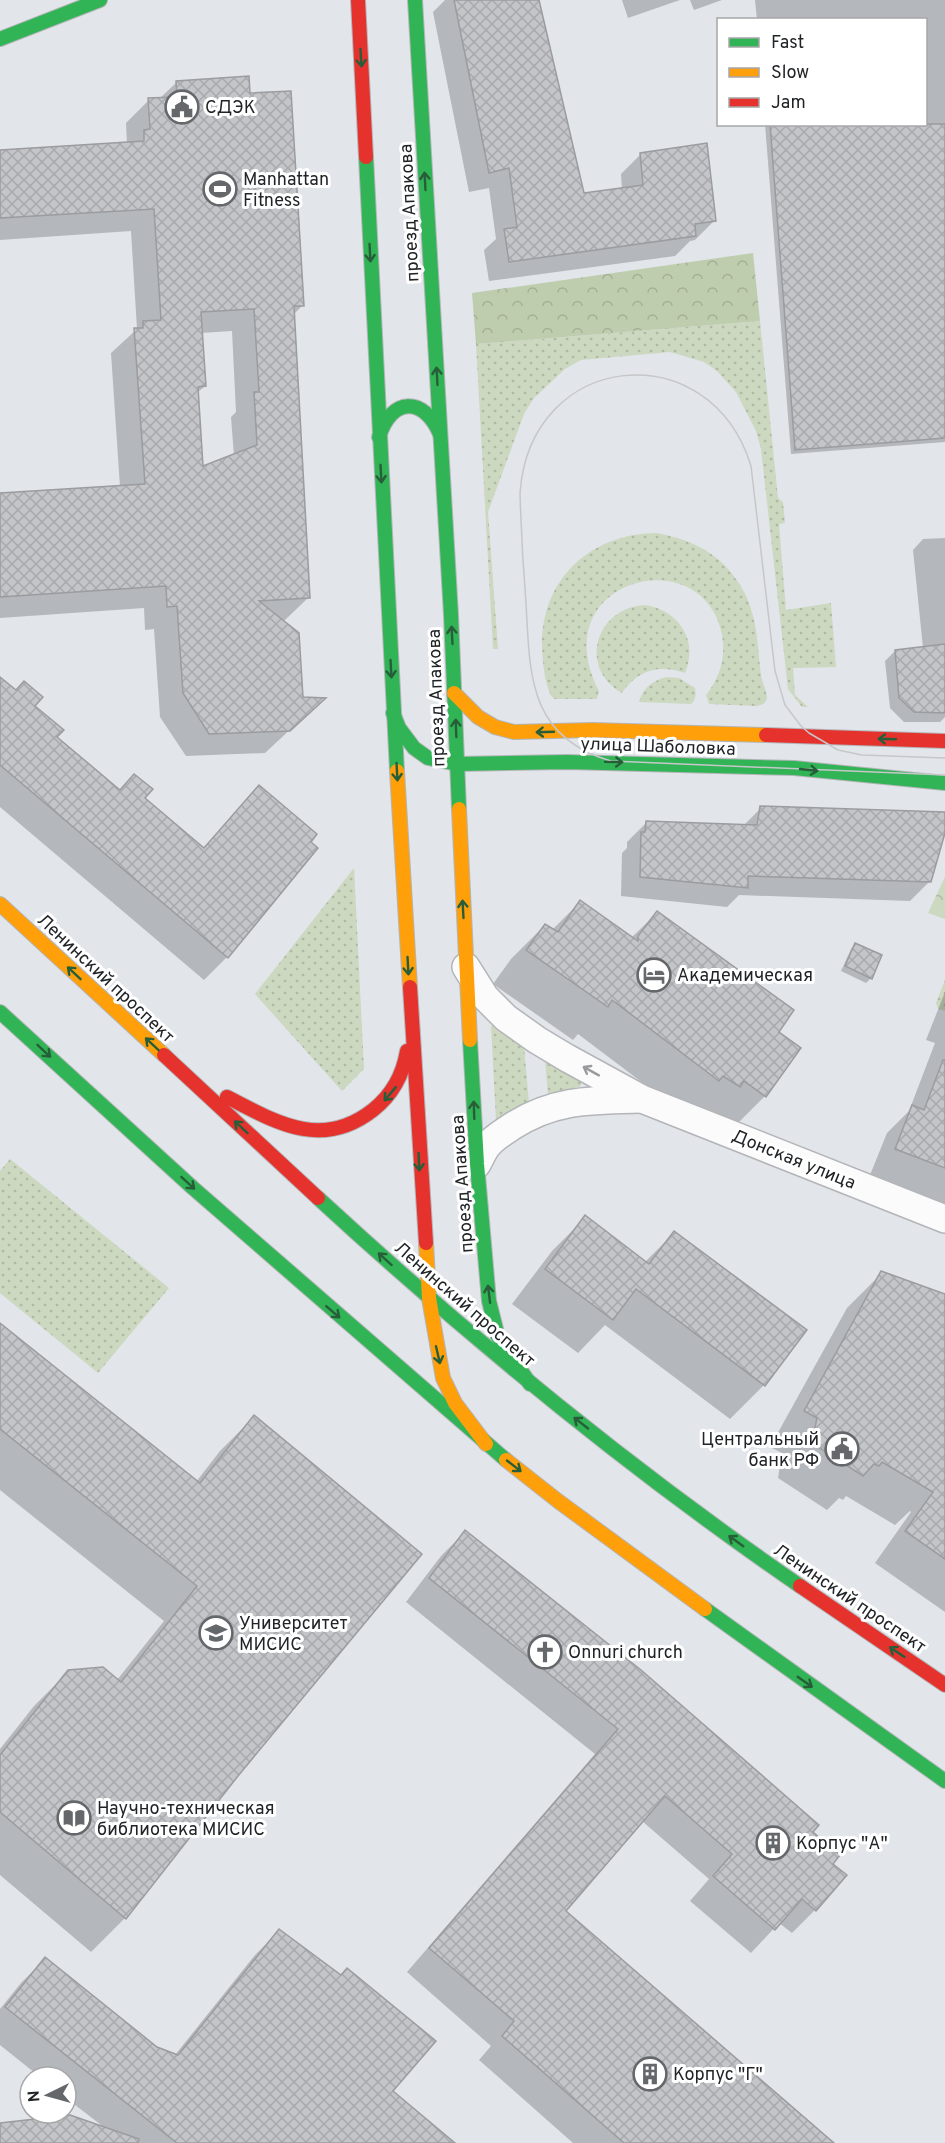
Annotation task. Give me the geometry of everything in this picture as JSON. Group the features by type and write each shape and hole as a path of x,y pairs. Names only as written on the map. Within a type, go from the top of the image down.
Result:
{"main road":[{"path":"0,39 100,0"},
{"path":"358,0 393,713 429,1298 435,1343 443,1378 454,1403 486,1444"},
{"name":"проезд Апакова","path":"415,0 454,693 477,1164 489,1301 498,1337 530,1384"},
{"path":"379,437 381,426 387,415 397,408 408,405 420,407 430,413 437,423 440,434"},
{"name":"улица Шаболовка","path":"454,693 478,717 495,727 514,732 592,730 945,741"},
{"name":"улица Шаболовка","path":"393,713 399,728 414,748 428,758 457,764 556,761 794,768 945,783"},
{"name":"Ленинский проспект","path":"0,904 429,1298 530,1384 648,1476 755,1555 945,1685"},
{"path":"0,1012 317,1298 486,1444 558,1501 757,1648 945,1781"},
{"path":"186,1076 268,1119 294,1128 316,1131 336,1130 357,1124 393,1092 405,1068 411,1019"}],"street":[{"name":"Донская улица","path":"466,968 485,997 506,1018 567,1058 642,1099 945,1219"},
{"name":"Донская улица","path":"477,1164 489,1144 528,1116 554,1106 595,1100 642,1099"}],"green space":[{"path":"753,253 760,321 476,344 472,293"},
{"path":"760,321 778,498 783,502 785,523 779,524 786,610 831,603 836,667 793,668 795,695 808,707 802,707 788,689 761,449 756,431 736,392 717,371 704,362 670,352 581,360 565,369 534,398 524,414 488,512 498,649 493,649 476,344"},
{"path":"656,533 686,541 705,550 722,562 741,587 755,623 761,675 767,695 763,704 757,706 709,704 706,695 715,682 722,659 722,635 709,605 687,587 659,580 632,585 607,599 591,622 587,653 599,691 597,699 555,699 551,696 545,678 542,647 544,623 550,601 560,581 574,565 591,552 610,542 632,535"},
{"path":"645,605 668,613 676,620 687,639 689,661 685,673 666,669 649,671 635,679 622,693 608,682 600,669 597,655 598,641 604,628 614,616 628,609"},
{"path":"666,677 679,678 695,688 695,697 691,704 639,702 649,686"},
{"path":"354,868 364,1069 342,1091 255,994"},
{"path":"945,877 945,919 928,913"},
{"path":"945,980 945,1011 938,1009 936,1003"},
{"path":"494,1024 524,1046 529,1103 500,1121 496,1120 491,1026"},
{"path":"545,1060 581,1079 581,1086 548,1095"},
{"path":"10,1159 169,1288 98,1373 0,1293 0,1171"}],"building":[{"path":"454,0 539,0 584,193 643,185 640,153 707,143 716,221 695,224 696,236 509,262 504,229 517,227 509,168 489,173"},
{"path":"249,76 250,93 291,91 304,306 294,306 310,598 259,601 299,633 303,697 326,698 290,731 209,734 183,693 177,606 167,607 166,586 0,597 0,493 145,484 134,328 143,328 143,321 161,320 154,209 0,218 0,150 144,141 144,130 150,129 148,98 177,97 176,81","holes":["254,309 259,392 254,392 257,445 203,466 198,387 206,386 201,312"]},
{"path":"945,124 945,438 795,450 770,126"},
{"path":"945,644 945,713 914,712 899,698 895,650"},
{"path":"0,677 16,690 24,681 43,697 35,706 64,730 57,737 120,790 134,774 153,789 145,798 204,848 259,785 317,834 311,842 318,848 228,958 0,765"},
{"path":"760,806 945,812 945,833 931,882 748,876 748,888 640,877 641,832 645,832 646,821 757,825"},
{"name":"Академическая","path":"580,900 638,941 638,936 657,911 794,1010 779,1032 801,1048 766,1097 744,1081 740,1087 723,1076 719,1081 612,1000 608,1007 526,950 545,924 558,932"},
{"path":"855,943 882,955 872,979 845,966"},
{"path":"943,1060 945,1060 945,1168 895,1149 912,1105 924,1110"},
{"path":"585,1215 649,1264 674,1231 807,1330 765,1386 636,1289 613,1320 545,1269"},
{"path":"881,1271 945,1294 945,1559 905,1531 933,1492 882,1462 879,1466 874,1464 863,1476 812,1443 817,1418 804,1411"},
{"path":"0,1323 200,1483 254,1415 422,1554 238,1776 126,1919 0,1812 0,1755 68,1670 103,1667 121,1682 197,1586 0,1429"},
{"path":"465,1530 641,1670 819,1825 813,1832 840,1855 833,1864 847,1875 816,1911 802,1899 775,1930 713,1876 732,1854 665,1796 566,1911 834,2143 624,2143 502,2036 514,2021 429,1948 618,1729 429,1578"},
{"path":"279,1929 341,1975 347,1968 436,2041 393,2091 455,2143 177,2143 5,2007 45,1957 157,2047 178,2055"},
{"path":"78,2118 139,2139 138,2143 0,2143 0,2123 18,2121 18,2125 78,2125"}],"tram line":[{"path":"945,758 862,755 838,750 809,733 785,705 775,671 751,466 730,423 699,394 663,378 624,376 587,386 555,410 531,445 520,493 527,629 533,678 539,700 549,719 563,736 584,750 611,761 945,775"}],"traffic: fast":[{"path":"0,39 100,0"},
{"path":"415,0 451,615 459,809"},
{"path":"366,157 397,771"},
{"path":"379,437 391,414 399,408 408,406 425,413 440,434"},
{"path":"393,713 399,728 414,748 428,758 457,764 567,762 794,768 945,783"},
{"path":"0,1012 193,1188 506,1460"},
{"path":"470,1040 477,1164 489,1301 498,1337 530,1384"},
{"path":"318,1198 375,1250 552,1401 674,1496 800,1586"},
{"path":"705,1609 945,1781"}],"traffic: slow":[{"path":"454,693 478,717 495,727 514,732 592,730 766,735"},
{"path":"397,771 410,987"},
{"path":"459,809 470,1040"},
{"path":"0,904 164,1055"},
{"path":"426,1243 429,1298 443,1378 455,1403 486,1444"},
{"path":"506,1460 705,1609"}],"traffic: jam":[{"path":"358,0 366,157"},
{"path":"766,735 945,741"},
{"path":"410,987 426,1243"},
{"path":"227,1097 282,1123 318,1130 336,1128 354,1122 386,1098 403,1068 407,1051"},
{"path":"164,1055 318,1198"},
{"path":"800,1586 945,1685"}],"place":[{"name":"СДЭК","path":"182,107"},
{"name":"Manhattan Fitness","path":"220,189"},
{"name":"Академическая","path":"654,975"},
{"name":"Центральный банк РФ","path":"842,1449"},
{"name":"Университет МИСИС","path":"216,1633"},
{"name":"Onnuri church","path":"545,1652"},
{"name":"Научно-техническая библиотека МИСИС","path":"74,1818"},
{"name":"Корпус \"А\"","path":"773,1843"},
{"name":"Корпус \"Г\"","path":"650,2074"}]}
